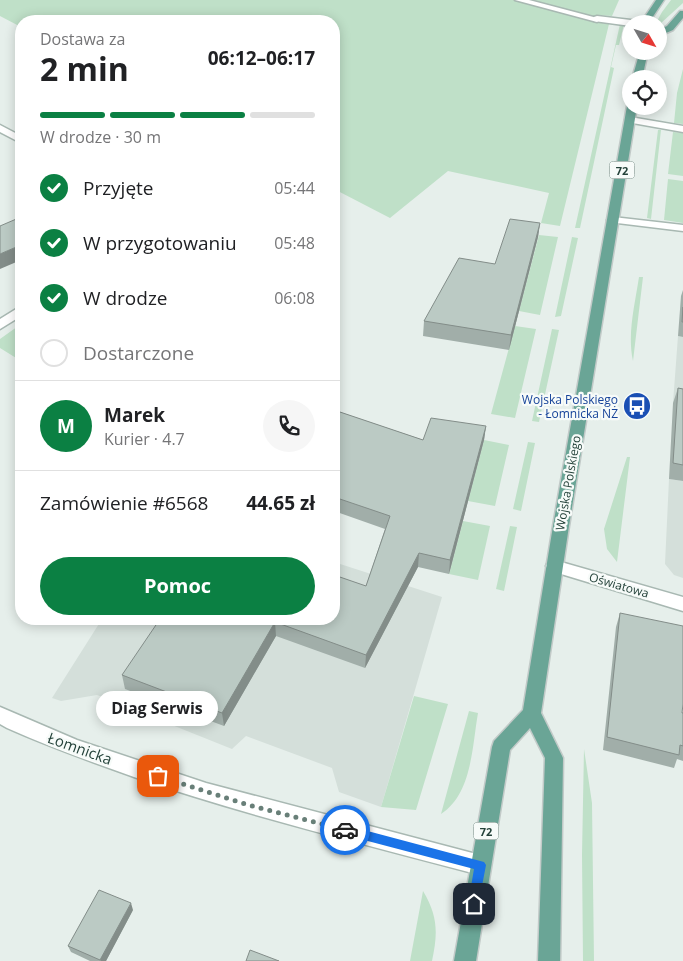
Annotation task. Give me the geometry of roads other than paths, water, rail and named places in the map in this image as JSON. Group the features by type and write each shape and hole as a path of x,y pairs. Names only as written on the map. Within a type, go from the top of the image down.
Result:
{"main road":[{"path":"649,15 660,0"},
{"path":"668,29 683,13"},
{"name":"Wojska Polskiego","path":"532,713 554,566 631,115"},
{"path":"532,713 554,758 548,961"},
{"name":"72","path":"465,961 501,747 532,713"}],"street":[{"path":"519,0 537,6 597,19 622,22"},
{"path":"630,120 683,129"},
{"path":"0,128 15,137"},
{"path":"613,220 683,228"},
{"path":"0,325 15,314"},
{"name":"Oświatowa","path":"554,566 683,604"},
{"name":"Łomnicka","path":"0,715 55,740 248,805 480,865"}],"place":[{"name":"Wojska Polskiego - Łomnicka NŻ","path":"637,406"},
{"name":"Diag Serwis","path":"158,776"}]}
